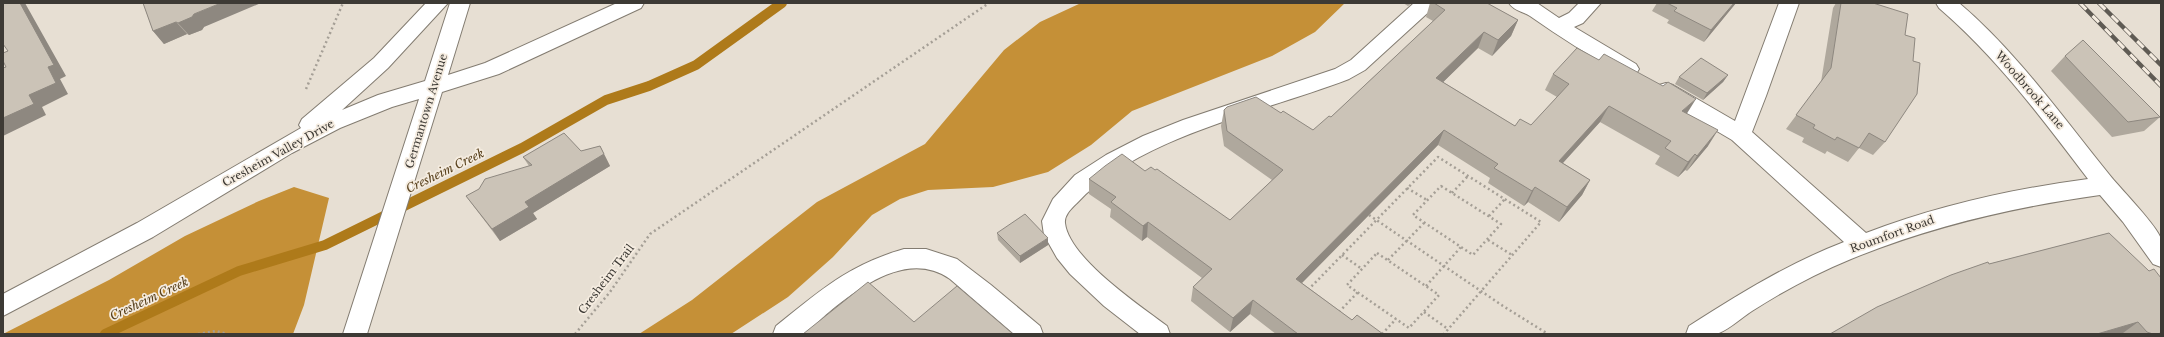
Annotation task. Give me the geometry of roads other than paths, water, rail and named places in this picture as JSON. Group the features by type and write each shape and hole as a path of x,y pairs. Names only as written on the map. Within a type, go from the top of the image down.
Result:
{"main road":[{"path":"284,147 381,63 438,3"},
{"name":"Germantown Avenue","path":"355,334 460,3"},
{"name":"Cresheim Valley Drive","path":"3,306 145,230 284,147 332,122 359,110 385,101 492,69 634,3"},
{"path":"1158,334 1089,278 1069,258 1058,238 1053,222 1068,196 1088,178 1113,160 1146,145 1178,131 1342,74 1358,65 1426,3"},
{"path":"1520,3 1535,10 1558,27 1740,134 1862,244"},
{"path":"1558,27 1576,18 1591,3"},
{"path":"1740,134 1756,96 1789,3"},
{"name":"Woodbrook Lane","path":"1946,3 1974,28 2048,110 2105,185 2131,215 2161,256"},
{"name":"Roumfort Road","path":"1698,334 1758,295 1806,269 1862,244 1935,218 1976,208 2060,190 2105,185"},
{"path":"785,334 864,273 885,262 906,259 929,260 949,266 967,279 1031,334"}],"waterway":[{"name":"Cresheim Creek","path":"105,334 239,271 325,245 522,148 606,100 649,86 696,65 782,3"}],"railway":[{"path":"2080,3 2161,86"},
{"path":"2099,3 2161,65"}]}
